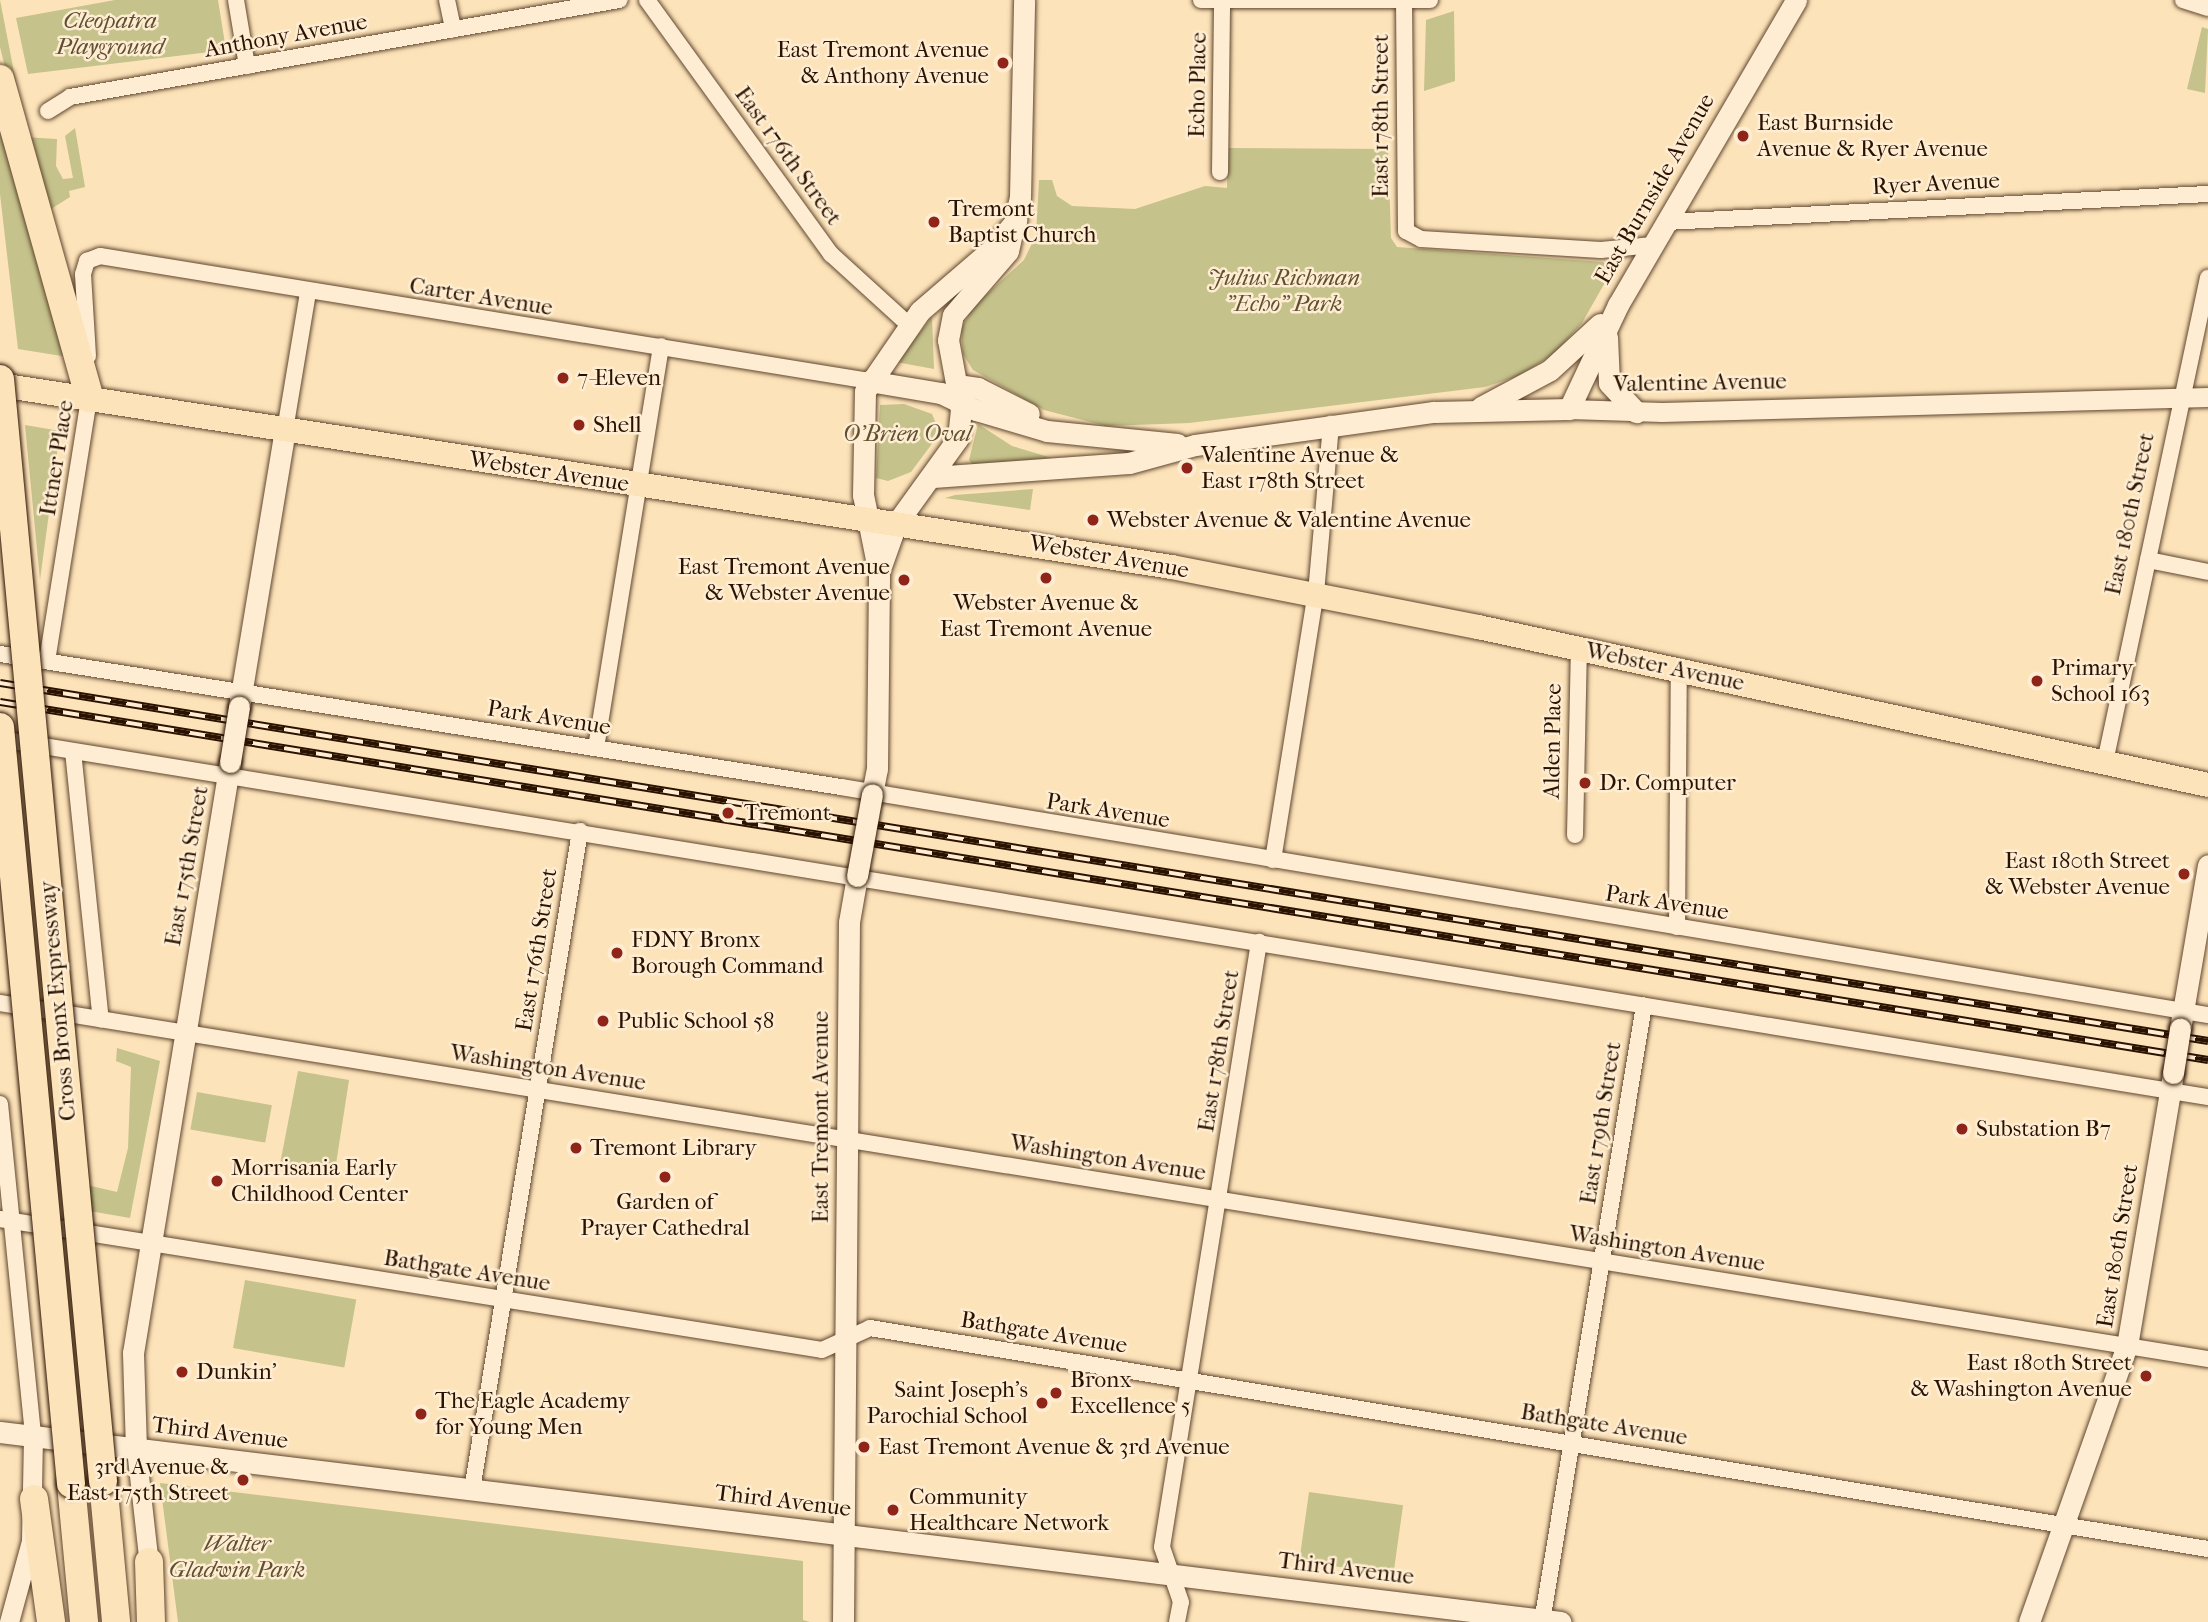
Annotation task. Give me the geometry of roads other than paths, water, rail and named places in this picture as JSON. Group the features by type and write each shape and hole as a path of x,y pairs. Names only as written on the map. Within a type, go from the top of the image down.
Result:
{"highway":[{"path":"0,79 90,399"},
{"name":"Cross Bronx Expressway","path":"0,379 116,1622"},
{"name":"Cross Bronx Expressway","path":"0,727 84,1622"},
{"path":"34,1499 51,1622"},
{"path":"149,1562 154,1622"}],"main road":[{"name":"East Tremont Avenue","path":"878,574 896,524 933,477 958,438 958,393 948,340 953,316 1004,260 1016,220 1024,0"},
{"name":"East Burnside Avenue","path":"1569,409 1618,305 1796,0"},
{"name":"East Tremont Avenue","path":"843,1622 849,922 877,769 878,574 867,521 863,397 869,381 909,325 992,249 1016,220"},
{"path":"1476,409 1550,369 1618,305"},
{"path":"1618,305 1604,354 1606,376 1617,398 1636,411"},
{"name":"Valentine Avenue","path":"869,381 941,393 958,393 1047,431 1195,445"},
{"name":"Webster Avenue","path":"0,385 637,486 896,524 1316,593 2208,785"},
{"name":"Valentine Avenue","path":"933,477 1129,463 1195,445 1331,424 1476,409 1569,409"},
{"name":"East 175th Street","path":"136,1449 132,1367 285,430"},
{"name":"East 180th Street","path":"2029,1622 2127,1346 2208,865"},
{"name":"Third Avenue","path":"0,1432 1548,1621"}],"street":[{"path":"236,0 247,66"},
{"path":"447,0 453,29"},
{"name":"Anthony Avenue","path":"48,111 71,97 619,0"},
{"name":"East 176th Street","path":"647,0 831,254 909,325"},
{"path":"1201,0 1430,0"},
{"name":"Echo Place","path":"1220,172 1222,0"},
{"path":"2183,0 2208,8"},
{"name":"East 178th Street","path":"1404,2 1406,231 1421,239 1601,250 1653,245"},
{"name":"Ryer Avenue","path":"1666,222 2208,194"},
{"name":"Carter Avenue","path":"88,261 108,257 308,292 869,381"},
{"name":"Ittner Place","path":"47,661 90,399 83,274 88,261"},
{"name":"East 180th Street","path":"2105,762 2208,278"},
{"name":"East 175th Street","path":"285,430 308,292"},
{"path":"596,748 660,346"},
{"name":"Valentine Avenue","path":"1569,409 1636,411 2208,397"},
{"path":"1273,860 1316,593 1331,424"},
{"path":"2148,560 2208,572"},
{"name":"Alden Place","path":"1575,835 1579,649"},
{"name":"Park Avenue","path":"0,654 240,699 596,748 1677,927 2181,1020 2208,1015"},
{"path":"1677,927 1679,670"},
{"path":"0,739 73,751 229,769 580,831 1644,1005 2171,1082 2208,1097"},
{"path":"73,751 102,1020"},
{"name":"East 176th Street","path":"472,1490 580,831"},
{"name":"East 178th Street","path":"1177,1622 1181,1602 1162,1547 1259,942"},
{"name":"Washington Avenue","path":"0,1003 2208,1359"},
{"name":"East 179th Street","path":"1548,1621 1601,1261 1644,1005"},
{"path":"0,1104 6,1220 33,1436 34,1499 28,1554 9,1622"},
{"name":"Bathgate Avenue","path":"6,1220 822,1350 870,1328 2208,1549"},
{"path":"136,1449 149,1562"}],"railway":[{"path":"0,683 2208,1041"},
{"path":"0,702 2208,1060"}],"place":[{"name":"East Tremont Avenue & Anthony Avenue","path":"1003,63"},
{"name":"East Burnside Avenue & Ryer Avenue","path":"1743,136"},
{"name":"Tremont Baptist Church","path":"934,222"},
{"name":"7-Eleven","path":"563,378"},
{"name":"Shell","path":"579,425"},
{"name":"Valentine Avenue & East 178th Street","path":"1187,468"},
{"name":"Webster Avenue & Valentine Avenue","path":"1093,520"},
{"name":"Webster Avenue & East Tremont Avenue","path":"1046,578"},
{"name":"East Tremont Avenue & Webster Avenue","path":"904,580"},
{"name":"Primary School 163","path":"2037,681"},
{"name":"Dr. Computer","path":"1585,783"},
{"name":"Tremont","path":"728,813"},
{"name":"East 180th Street & Webster Avenue","path":"2184,874"},
{"name":"FDNY Bronx Borough Command","path":"617,953"},
{"name":"Public School 58","path":"603,1021"},
{"name":"Substation B7","path":"1962,1129"},
{"name":"Tremont Library","path":"576,1148"},
{"name":"Garden of Prayer Cathedral","path":"665,1177"},
{"name":"Morrisania Early Childhood Center","path":"217,1181"},
{"name":"Dunkin'","path":"182,1372"},
{"name":"East 180th Street & Washington Avenue","path":"2146,1376"},
{"name":"Bronx Excellence 5","path":"1056,1393"},
{"name":"Saint Joseph's Parochial School","path":"1042,1403"},
{"name":"The Eagle Academy for Young Men","path":"421,1414"},
{"name":"East Tremont Avenue & 3rd Avenue","path":"864,1447"},
{"name":"3rd Avenue & East 175th Street","path":"243,1480"},
{"name":"Community Healthcare Network","path":"893,1510"}],"park label":[{"name":"Cleopatra Playground","path":"110,34"},
{"name":"Julius Richman \"Echo\" Park","path":"1284,291"},
{"name":"O'Brien Oval","path":"907,434"},
{"name":"Walter Gladwin Park","path":"237,1557"}]}
